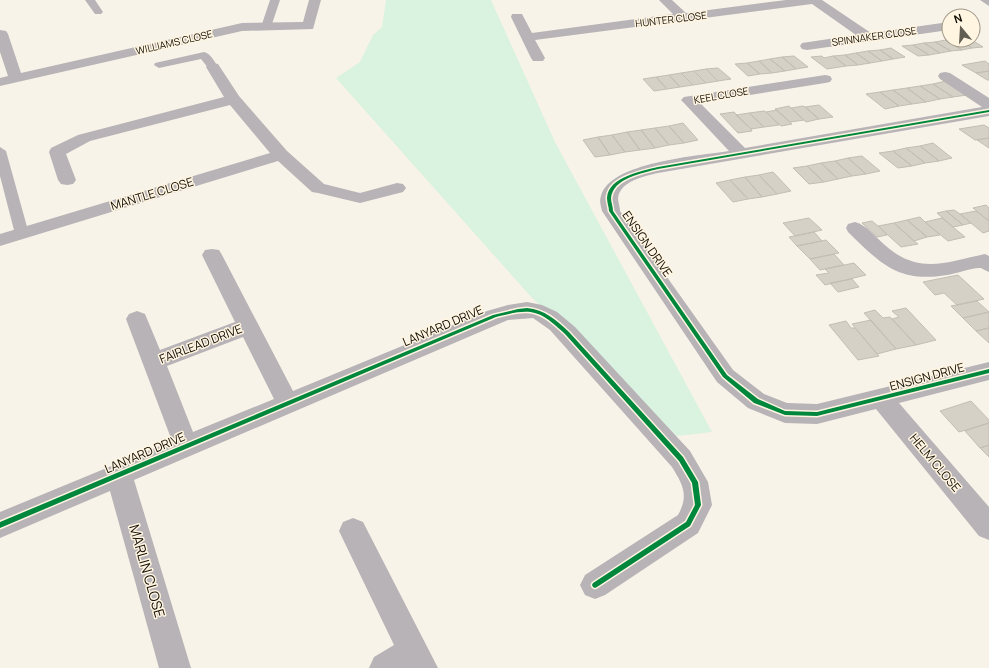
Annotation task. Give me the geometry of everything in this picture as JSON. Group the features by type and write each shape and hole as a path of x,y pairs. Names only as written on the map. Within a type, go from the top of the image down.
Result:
{"street":[{"name":"WILLIAMS CLOSE","path":"0,82 242,27 308,26 315,0"},
{"path":"665,0 683,17"},
{"path":"815,0 868,37"},
{"name":"HUNTER CLOSE","path":"528,37 815,0"},
{"path":"517,17 538,58"},
{"name":"SPINNAKER CLOSE","path":"807,46 941,27"},
{"path":"1,34 16,79"},
{"path":"213,67 233,99 281,155 318,188 360,198 397,188"},
{"path":"945,76 989,105"},
{"name":"KEEL CLOSE","path":"740,153 689,100 825,79"},
{"path":"67,180 57,152 84,138 233,99"},
{"name":"ENSIGN DRIVE","path":"989,111 658,168 633,175 616,184 609,196 611,211 725,376 756,401 784,413 817,414 882,399 989,371"},
{"name":"MANTLE CLOSE","path":"0,240 281,155"},
{"path":"855,228 892,261 905,268 915,271 925,271 988,262"},
{"name":"FAIRLEAD DRIVE","path":"212,255 287,402"},
{"name":"LANYARD DRIVE","path":"0,525 287,402 494,316 516,310 538,310 553,320 567,333 681,459 695,482 698,505 688,524 595,585"},
{"name":"FAIRLEAD DRIVE","path":"137,319 186,445"},
{"name":"FAIRLEAD DRIVE","path":"154,362 248,326"},
{"name":"HELM CLOSE","path":"882,399 989,527"},
{"name":"MARLIN CLOSE","path":"119,475 175,668"},
{"path":"353,531 417,659 385,668"}],"lane":[{"path":"90,0 98,12"},
{"path":"266,27 275,0"},
{"path":"160,65 204,55 213,67"},
{"path":"0,151 22,234"}],"green space":[{"path":"386,0 491,0 555,142 712,432 677,436 532,298 336,78 360,62 373,35 382,27"}],"building":[{"path":"941,41 941,45 935,42"},
{"path":"935,42 941,45 941,48 946,48 951,51 940,53 924,43"},
{"path":"924,43 940,53 929,55 913,45"},
{"path":"913,45 929,55 918,56 902,46"},
{"path":"891,48 905,57 893,59 880,50"},
{"path":"946,48 959,48 962,50 951,51"},
{"path":"959,48 972,48 962,50"},
{"path":"880,50 893,59 882,61 868,51"},
{"path":"868,51 882,61 870,63 856,53"},
{"path":"856,53 870,63 858,65 845,55"},
{"path":"845,55 858,65 846,66 833,56"},
{"path":"794,56 808,67 796,69 782,57"},
{"path":"822,56 824,58 833,56 846,66 827,69 811,57"},
{"path":"782,57 796,69 785,71 770,59"},
{"path":"770,59 785,71 772,73 759,61"},
{"path":"759,61 772,73 760,74 747,63"},
{"path":"985,61 989,64 989,71 976,73 962,65"},
{"path":"747,63 760,74 748,76 735,64"},
{"path":"718,68 731,79 718,81 706,69"},
{"path":"706,69 718,81 706,83 694,71"},
{"path":"694,71 706,83 693,85 681,73"},
{"path":"989,71 989,80 976,73"},
{"path":"681,73 693,85 680,87 669,75"},
{"path":"669,75 680,87 667,89 656,77"},
{"path":"656,77 667,89 654,91 643,79"},
{"path":"946,81 967,95 953,97 933,84"},
{"path":"933,84 953,97 940,99 920,86"},
{"path":"920,86 940,99 926,102 907,88"},
{"path":"907,88 926,102 912,104 893,90"},
{"path":"893,90 912,104 899,106 880,92"},
{"path":"880,92 899,106 885,109 866,94"},
{"path":"819,105 833,117 819,119 805,107"},
{"path":"789,106 804,120 790,122 775,109"},
{"path":"803,106 819,119 806,122 791,108"},
{"path":"777,110 792,124 781,126 766,112"},
{"path":"764,111 779,125 764,127 749,113"},
{"path":"734,112 752,131 738,133 720,114"},
{"path":"749,113 764,127 751,129 736,115"},
{"path":"683,123 698,140 684,143 669,126"},
{"path":"984,125 989,128 989,138 975,140 959,129"},
{"path":"669,126 684,143 669,145 655,128"},
{"path":"655,128 669,145 655,148 641,130"},
{"path":"641,130 655,148 640,150 627,132"},
{"path":"627,132 640,150 625,152 612,135"},
{"path":"612,135 625,152 610,155 598,137"},
{"path":"598,137 610,155 595,157 583,140"},
{"path":"989,138 989,148 977,140"},
{"path":"933,143 952,158 939,161 920,146"},
{"path":"920,146 939,161 925,163 906,148"},
{"path":"906,148 925,163 912,166 893,151"},
{"path":"893,151 912,166 898,168 879,153"},
{"path":"862,156 880,171 866,174 848,158"},
{"path":"848,158 866,174 852,176 835,161"},
{"path":"835,161 852,176 838,179 821,163"},
{"path":"821,163 838,179 824,182 807,166"},
{"path":"807,166 824,182 809,184 793,168"},
{"path":"773,172 791,191 777,194 759,175"},
{"path":"759,175 777,194 762,197 745,177"},
{"path":"745,177 762,197 748,199 730,180"},
{"path":"730,180 748,199 733,202 716,183"},
{"path":"986,205 989,208 989,221 973,208"},
{"path":"954,210 971,223 963,225 946,211"},
{"path":"946,211 963,225 953,227 937,213"},
{"path":"976,211 989,221 989,231 983,233 960,214"},
{"path":"920,217 940,235 927,237 907,220"},
{"path":"809,218 822,230 795,236 783,223"},
{"path":"942,218 965,237 948,241 925,222"},
{"path":"907,220 927,237 914,241 894,223"},
{"path":"872,221 887,235 877,237 862,223"},
{"path":"894,223 918,244 901,247 878,226"},
{"path":"814,232 822,241 797,246 789,237"},
{"path":"826,240 839,253 810,259 797,246"},
{"path":"834,254 844,265 820,270 810,259"},
{"path":"854,263 866,275 825,285 816,275 829,273 825,269"},
{"path":"958,275 984,299 957,305 944,293 935,295 923,282"},
{"path":"852,279 859,287 838,292 830,283"},
{"path":"977,301 989,312 963,318 951,306"},
{"path":"906,308 936,340 916,345 892,319 899,317 892,311"},
{"path":"875,310 883,318 890,317 916,345 896,349 864,313"},
{"path":"989,312 989,328 976,331 963,318"},
{"path":"871,320 896,349 877,354 852,324"},
{"path":"846,321 851,328 855,328 879,356 858,360 829,325"},
{"path":"989,328 989,343 976,331"},
{"path":"971,401 989,420 989,423 959,432 940,411"},
{"path":"989,423 989,445 980,448 965,431"},
{"path":"989,445 989,457 980,448"}],"cycle path":[{"path":"989,111 658,168 638,173 623,179 613,189 609,198 611,211 725,376 756,401 785,413 817,414 989,371"},
{"path":"0,525 495,316 527,310 542,313 567,333 681,459 695,482 698,505 688,524 595,585"}]}
